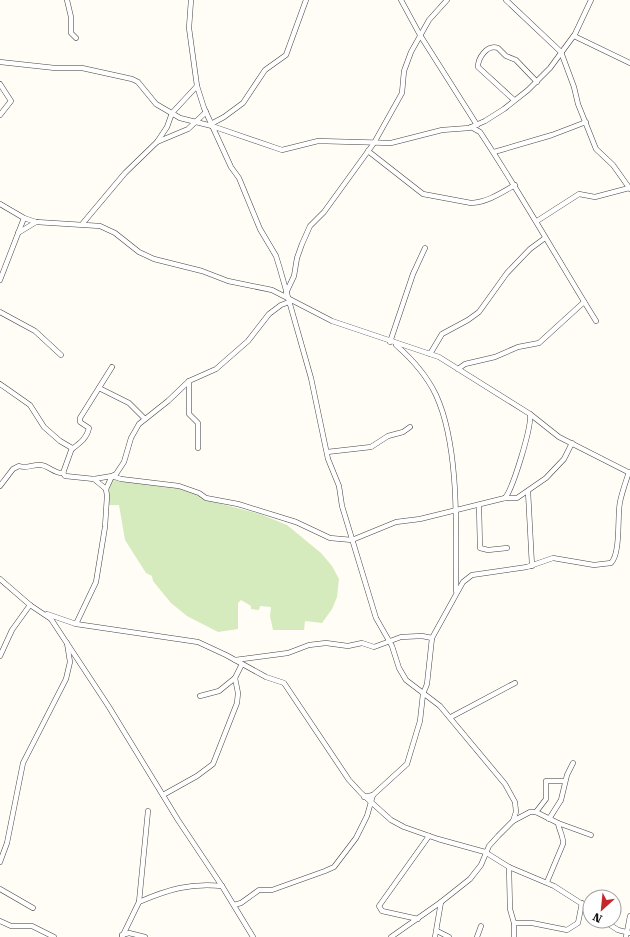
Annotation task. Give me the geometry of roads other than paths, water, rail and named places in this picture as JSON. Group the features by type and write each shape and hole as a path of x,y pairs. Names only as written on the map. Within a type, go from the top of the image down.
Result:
{"street":[{"path":"67,0 71,17 71,33 76,38"},
{"path":"191,0 188,21 197,86 211,125 238,178 260,229 276,256 286,293 301,336 315,392 327,452 376,618 389,641 402,675 408,682 440,706 451,717 505,784 515,802 516,812 514,821"},
{"path":"211,125 240,105 248,96 265,70 286,55 306,0"},
{"path":"401,0 420,35 479,124 480,132"},
{"path":"286,293 294,276 297,258 310,226 324,212 374,143 402,93 408,59 420,35 436,11 448,0"},
{"path":"506,0 561,52 574,87 578,104 598,152 613,165 630,188 595,197 579,194 537,222"},
{"path":"0,62 55,68 76,67 124,77 138,82 156,104 180,118 211,125 282,150 318,141 391,143 442,130 471,127 479,124 514,100 550,68 574,36 591,0"},
{"path":"574,36 630,63"},
{"path":"514,100 478,67 478,64 486,49 491,47 498,48 506,56 516,60 536,82"},
{"path":"0,84 11,101 0,115"},
{"path":"83,223 125,173 157,142 167,127 172,113 197,86"},
{"path":"157,142 183,132 197,122 206,112"},
{"path":"494,152 552,135 586,122"},
{"path":"471,127 480,132 494,152 596,320"},
{"path":"368,151 426,196 478,203 485,202 515,185"},
{"path":"0,204 24,218 36,222 95,224 108,229 139,252 154,259 202,271 228,281 272,290 332,321 430,354 458,369 530,414 559,437 572,442 629,472 620,503 618,533 613,561 609,564 594,565 553,558 532,566 472,575 460,585 432,638 427,684 423,694 420,721 407,764 373,795 364,797"},
{"path":"0,280 24,218"},
{"path":"18,233 36,222"},
{"path":"430,354 442,334 468,320 479,312 507,273 530,250 545,238"},
{"path":"392,342 413,274 425,248"},
{"path":"76,624 96,582 105,527 106,489 112,476 122,466 134,430 189,381 216,369 248,340 269,314 289,300"},
{"path":"458,369 465,364 490,358 518,347 539,344 584,302"},
{"path":"0,312 25,324 61,355"},
{"path":"392,342 421,371 438,402 453,464 456,594"},
{"path":"63,473 72,449 82,442 89,431 89,428 79,420 112,367"},
{"path":"189,381 189,414 198,423 198,448"},
{"path":"0,384 30,405 44,427 72,449"},
{"path":"99,388 129,403 145,419"},
{"path":"504,498 511,488 530,427 530,414"},
{"path":"327,452 371,447 390,434 403,432 410,427"},
{"path":"0,486 14,469 19,466 26,468 43,465 72,478 94,479 112,476 121,479 179,486 199,493 206,498 238,504 296,522 330,538 352,540 396,522 420,520 479,506 504,498 517,498 546,478 564,459 572,442"},
{"path":"94,479 106,489"},
{"path":"528,491 532,566"},
{"path":"479,506 480,548 488,550 507,548"},
{"path":"0,579 30,605 47,614 76,624 198,642 266,677 287,686 349,780 364,797 391,820 430,836 485,852 509,867 547,882 582,903 578,923 567,930 532,923 514,923"},
{"path":"0,656 12,630 30,605"},
{"path":"47,614 67,642 253,937"},
{"path":"235,660 288,654 309,645 326,643 348,646 362,643 374,647 389,641 407,637 432,638"},
{"path":"0,862 7,843 23,763 66,679 70,662 67,642"},
{"path":"200,696 219,691 235,678 242,664"},
{"path":"163,795 197,776 213,764 237,703 238,693 235,678"},
{"path":"451,717 515,683"},
{"path":"549,819 562,797 564,781 573,763"},
{"path":"391,937 441,902 474,875 481,865 485,852 492,843 514,821 524,815 536,812 546,799 546,781 564,781"},
{"path":"234,905 241,903 259,890 272,890 331,869 356,838 373,795"},
{"path":"121,936 139,902 148,811"},
{"path":"516,812 524,815"},
{"path":"536,812 558,823 591,836"},
{"path":"547,882 564,840 560,834 558,823"},
{"path":"418,919 382,911 378,906 430,836"},
{"path":"509,867 510,909 514,923 514,937"},
{"path":"139,902 190,885 200,884 222,886"},
{"path":"0,889 33,908"},
{"path":"436,937 441,902"},
{"path":"618,929 627,934 630,916"},
{"path":"0,921 11,926 32,926 54,937"},
{"path":"477,937 481,926"},
{"path":"437,931 449,937"},
{"path":"121,936 136,934 145,937"}]}
